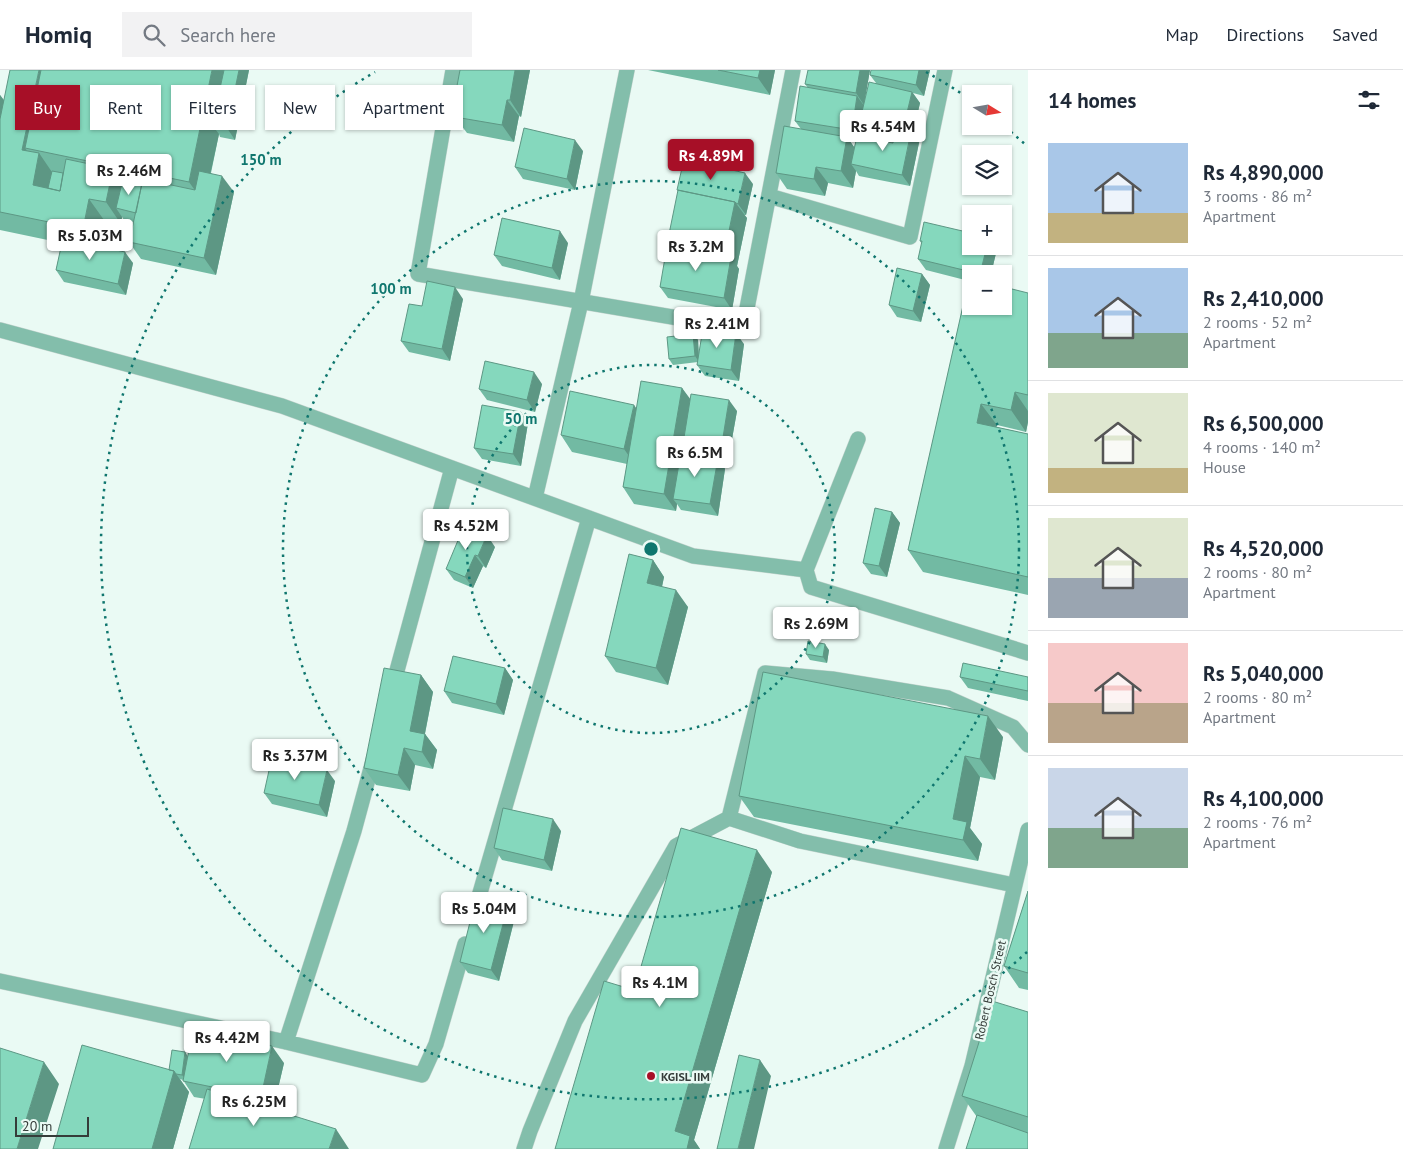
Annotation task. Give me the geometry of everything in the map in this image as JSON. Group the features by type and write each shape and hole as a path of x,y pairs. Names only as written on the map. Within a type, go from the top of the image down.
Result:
{"street":[{"path":"453,70 418,274 743,329 793,70"},
{"path":"535,498 581,302 627,70"},
{"path":"769,196 910,238 945,70"},
{"path":"0,330 282,406 693,556 806,570"},
{"path":"858,439 806,570 811,587 1028,653"},
{"path":"387,707 452,468"},
{"path":"0,981 286,1042 422,1075 436,1044 589,518"},
{"path":"729,818 764,673 832,679 948,698 1013,728 1028,745"},
{"path":"286,1042 354,831 377,745"},
{"path":"524,1149 575,1021 676,846 729,818 800,841 1014,885"},
{"name":"Robert Bosch Street","path":"946,1149 972,1066 1028,830"}],"building":[{"path":"10,70 39,70 36,85 15,85 15,130 26,130 22,150 39,153 33,185 60,191 66,159 113,169 106,202 89,199 83,229 0,212 0,119"},
{"path":"41,70 212,70 209,85 171,85 171,130 200,130 189,182 25,148 29,130 80,130 80,85 38,85"},
{"path":"224,70 239,70 236,85 221,85"},
{"path":"460,70 515,70 510,100 507,100 502,125 463,118 463,85 457,85"},
{"path":"718,70 760,70 758,78"},
{"path":"808,70 860,70 856,93 805,84"},
{"path":"871,70 919,70 916,85 870,75"},
{"path":"869,82 912,92 905,121 895,119 890,141 857,133"},
{"path":"800,86 857,96 852,130 795,121"},
{"path":"897,123 912,127 902,175 851,164 857,136 893,143"},
{"path":"784,126 847,137 841,171 816,167 814,179 776,173"},
{"path":"524,128 575,140 567,179 515,167"},
{"path":"684,159 745,173 738,204 677,190"},
{"path":"52,171 63,173 60,191 48,188"},
{"path":"199,171 222,176 204,258 129,242 143,179 195,190"},
{"path":"123,179 142,183 136,213 116,208"},
{"path":"678,190 735,202 725,250 668,239"},
{"path":"502,218 560,231 552,268 494,255"},
{"path":"924,222 962,231 962,255 985,255 982,265 962,265 962,270 918,259 922,241 920,241"},
{"path":"63,238 125,252 118,284 56,270"},
{"path":"667,246 731,257 724,298 660,287"},
{"path":"897,268 922,274 913,311 889,305"},
{"path":"427,281 455,287 442,349 401,341 409,304 422,306"},
{"path":"1012,289 1028,293 1028,395 1015,392 1011,410 981,404 977,423 1028,434 1028,577 908,550 962,310 962,315 1012,315"},
{"path":"703,328 736,333 731,370 697,365"},
{"path":"693,334 695,356 669,359 667,337"},
{"path":"485,361 534,372 527,400 479,389"},
{"path":"641,381 682,388 664,494 623,487"},
{"path":"570,391 634,405 624,449 561,435"},
{"path":"691,394 729,400 720,456 682,450"},
{"path":"482,405 521,412 513,454 474,448"},
{"path":"681,452 718,458 710,504 673,499"},
{"path":"875,508 892,512 879,566 863,563"},
{"path":"464,526 487,535 478,556 475,555 465,577 446,569"},
{"path":"629,554 653,560 647,583 676,590 656,668 605,656"},
{"path":"808,641 825,644 823,657 806,654"},
{"path":"453,656 505,668 496,704 444,691"},
{"path":"963,663 1028,677 1028,691 960,677"},
{"path":"384,668 421,675 410,731 425,734 422,752 404,748 398,775 364,768"},
{"path":"763,672 988,716 980,759 965,756 953,819 967,822 963,840 739,796"},
{"path":"272,757 327,770 319,805 264,793"},
{"path":"503,808 553,819 544,860 494,848"},
{"path":"681,828 757,850 675,1131 690,1136 687,1149 555,1149 604,981 647,994 660,994 660,984 638,977"},
{"path":"1028,891 1028,973 1004,966"},
{"path":"476,898 508,905 491,970 460,962"},
{"path":"992,1001 1028,1012 1028,1117 962,1096"},
{"path":"193,1029 272,1046 261,1097 183,1081"},
{"path":"82,1045 174,1071 152,1149 53,1149"},
{"path":"0,1048 44,1062 17,1149 0,1149"},
{"path":"172,1050 185,1052 182,1075 169,1070"},
{"path":"739,1055 760,1060 738,1149 717,1149"},
{"path":"207,1089 336,1129 329,1149 189,1149"},
{"path":"977,1115 1028,1133 1028,1149 966,1149"}],"place":[{"name":"KGISL IIM","path":"651,1076"}]}
